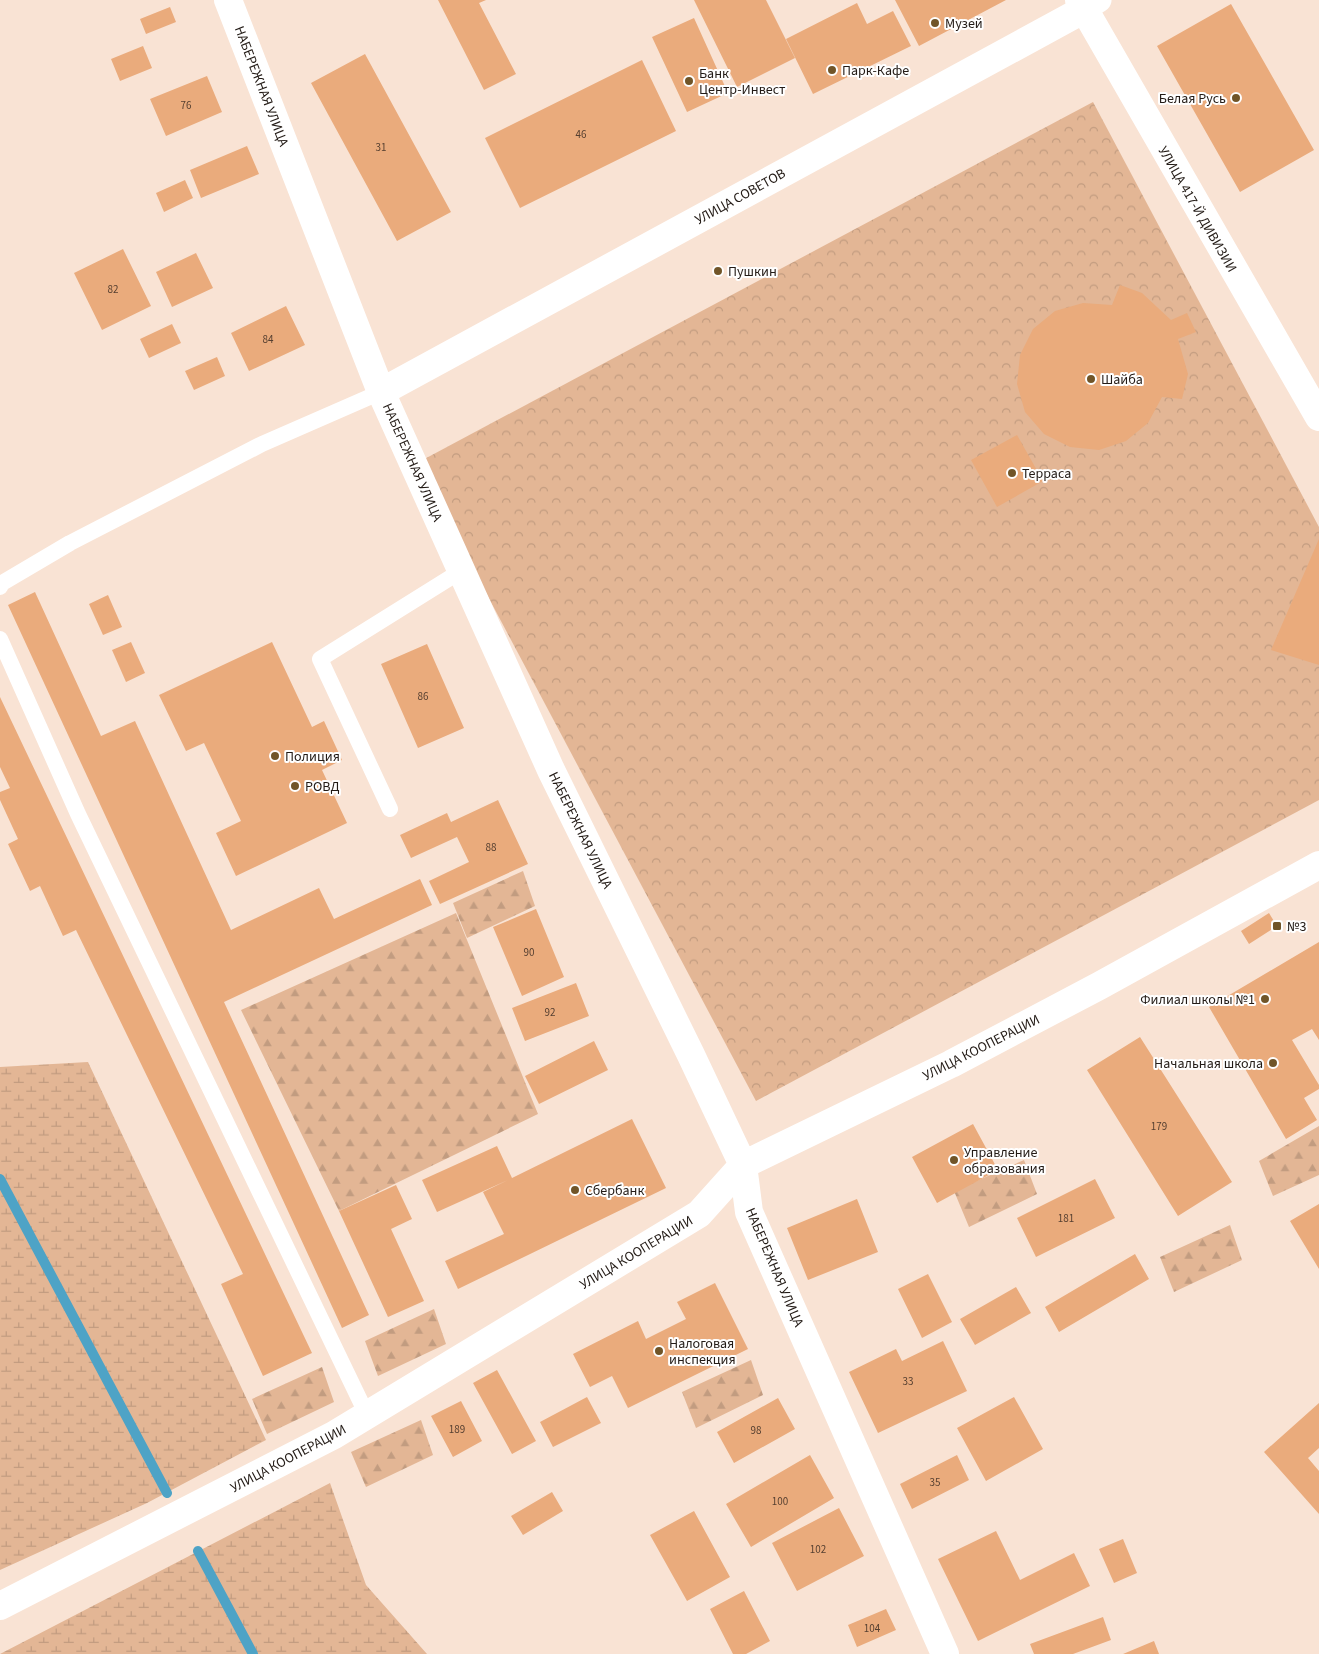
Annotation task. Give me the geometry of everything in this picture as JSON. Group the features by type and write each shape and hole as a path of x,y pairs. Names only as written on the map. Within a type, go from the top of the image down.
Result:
{"street":[{"name":"НАБЕРЕЖНАЯ УЛИЦА","path":"228,0 381,392 551,770 692,1055 743,1165 749,1212 945,1654"},
{"name":"УЛИЦА СОВЕТОВ","path":"381,392 1087,3"},
{"name":"УЛИЦА 417-Й ДИВИЗИИ","path":"1087,3 1319,416"},
{"name":"УЛИЦА КООПЕРАЦИИ","path":"0,1606 334,1435 699,1214 743,1165 951,1064 1099,986 1319,865"}],"lane":[{"path":"0,587 2,583 70,543 262,444 381,392"},
{"path":"390,808 320,659 461,571"},
{"path":"0,639 78,814 367,1415"}],"green space":[{"path":"1093,102 1319,527 1319,800 756,1101 417,463"},
{"path":"523,871 535,906 467,938 453,903"},
{"path":"456,913 538,1114 339,1211 241,1010"},
{"path":"88,1062 266,1440 147,1503 0,1570 0,1067"},
{"path":"1319,1126 1319,1175 1273,1196 1259,1161"},
{"path":"1024,1160 1037,1194 969,1227 954,1191"},
{"path":"1230,1225 1242,1260 1174,1292 1160,1257"},
{"path":"434,1309 446,1344 378,1376 365,1341"},
{"path":"751,1360 763,1395 696,1428 682,1392"},
{"path":"322,1367 334,1402 267,1434 252,1399"},
{"path":"421,1420 433,1455 366,1487 351,1452"},
{"path":"330,1483 366,1585 427,1654 0,1654"}],"building":[{"path":"438,0 486,0 479,3 516,74 484,90"},
{"path":"694,0 766,0 795,58 737,87"},
{"name":"Музей","path":"895,0 1006,0 919,46"},
{"name":"Парк-Кафе","path":"857,3 867,24 893,11 911,46 813,94 786,39"},
{"name":"Белая Русь","path":"1231,4 1314,150 1240,192 1157,46"},
{"path":"170,7 176,22 146,34 140,19"},
{"path":"694,18 728,93 687,112 652,37"},
{"path":"143,46 152,68 120,81 111,59"},
{"path":"365,54 451,212 397,241 311,83"},
{"path":"642,60 676,131 520,208 485,138"},
{"path":"207,76 222,112 166,136 150,99"},
{"path":"247,146 259,174 201,198 190,170"},
{"path":"185,180 193,198 164,212 156,193"},
{"path":"123,249 151,306 102,330 74,273"},
{"path":"196,253 213,288 172,307 156,272"},
{"name":"Шайба","path":"1120,285 1142,293 1171,320 1187,313 1196,332 1178,339 1188,374 1182,399 1162,397 1148,423 1126,441 1099,450 1070,447 1044,434 1025,412 1017,384 1020,355 1033,329 1055,311 1083,303 1112,305"},
{"path":"286,306 305,345 249,371 231,333"},
{"path":"172,324 181,343 149,358 140,339"},
{"path":"217,357 225,376 194,390 185,371"},
{"path":"1017,435 1043,481 997,507 971,460"},
{"path":"1319,539 1319,665 1271,650"},
{"path":"35,592 101,736 135,721 231,930 319,888 334,919 420,879 432,905 224,1002 369,1315 342,1328 8,605"},
{"path":"108,595 122,627 103,635 89,604"},
{"path":"131,642 145,673 126,682 112,650"},
{"name":"Полиция","path":"272,642 312,727 324,721 342,760 322,770 347,823 236,876 216,833 241,821 204,743 186,751 159,695"},
{"path":"427,644 464,728 418,748 381,664"},
{"path":"0,697 312,1353 263,1376 221,1284 243,1274 76,930 63,936 40,886 30,891 8,844 18,839 0,800 0,792 10,788 0,767"},
{"path":"498,800 528,864 440,904 429,881 469,862 457,837 411,858 400,835 447,813 451,822"},
{"path":"536,909 564,977 522,996 493,927"},
{"path":"1269,913 1277,926 1249,944 1241,931"},
{"name":"Начальная школа","path":"1319,942 1319,1040 1312,1029 1292,1040 1319,1085 1319,1089 1304,1098 1317,1120 1286,1139 1209,1007"},
{"path":"576,983 589,1016 525,1041 512,1008"},
{"path":"1140,1037 1232,1182 1178,1216 1087,1070"},
{"path":"594,1041 608,1070 539,1104 525,1076"},
{"name":"Сбербанк","path":"632,1119 666,1188 458,1289 445,1261 504,1234 483,1192 508,1180 437,1212 422,1180 497,1146 512,1178"},
{"path":"973,1124 998,1170 937,1203 912,1157"},
{"path":"1095,1179 1115,1218 1036,1257 1017,1218"},
{"path":"396,1185 412,1219 391,1229 424,1301 388,1317 339,1211"},
{"path":"857,1199 878,1252 808,1280 787,1228"},
{"path":"1319,1204 1319,1269 1290,1221"},
{"path":"1135,1254 1149,1279 1059,1332 1045,1307"},
{"path":"928,1274 952,1322 922,1338 898,1289"},
{"path":"715,1283 748,1349 628,1408 612,1376 590,1387 573,1354 638,1321 646,1339 686,1319 677,1302"},
{"path":"1016,1287 1031,1313 975,1345 960,1319"},
{"path":"943,1341 967,1391 878,1433 849,1372 896,1349 902,1361"},
{"path":"497,1370 536,1441 512,1454 473,1383"},
{"path":"587,1397 601,1423 553,1447 540,1422"},
{"path":"1014,1397 1043,1449 986,1481 957,1428"},
{"path":"778,1398 795,1429 734,1463 717,1432"},
{"path":"461,1401 482,1441 453,1457 431,1416"},
{"path":"1319,1403 1319,1448 1308,1458 1319,1471 1319,1514 1264,1452"},
{"path":"810,1455 834,1498 751,1547 726,1504"},
{"path":"957,1455 969,1480 912,1509 900,1484"},
{"path":"552,1492 563,1511 523,1535 511,1516"},
{"path":"839,1508 864,1556 797,1591 772,1543"},
{"path":"694,1511 730,1577 687,1601 650,1535"},
{"path":"996,1531 1020,1580 1074,1553 1090,1586 978,1641 938,1559"},
{"path":"1123,1539 1137,1573 1114,1583 1099,1549"},
{"path":"744,1591 770,1641 746,1654 733,1654 710,1609"},
{"path":"886,1609 896,1630 857,1647 848,1625"},
{"path":"1103,1617 1111,1640 1073,1654 1034,1654 1030,1644"},
{"path":"1154,1641 1159,1654 1123,1654"}],"waterway":[{"path":"0,1179 167,1493"},
{"path":"198,1551 253,1654"}],"place":[{"name":"Музей","path":"935,23"},
{"name":"Парк-Кафе","path":"832,70"},
{"name":"Банк Центр-Инвест","path":"689,81"},
{"name":"Белая Русь","path":"1236,98"},
{"name":"Пушкин","path":"718,271"},
{"name":"Шайба","path":"1091,379"},
{"name":"Терраса","path":"1012,473"},
{"name":"Полиция","path":"275,756"},
{"name":"РОВД","path":"295,786"},
{"name":"№3","path":"1277,926"},
{"name":"Филиал школы №1","path":"1265,999"},
{"name":"Начальная школа","path":"1273,1063"},
{"name":"Управление образования","path":"954,1160"},
{"name":"Сбербанк","path":"575,1190"},
{"name":"Налоговая инспекция","path":"659,1351"}]}
